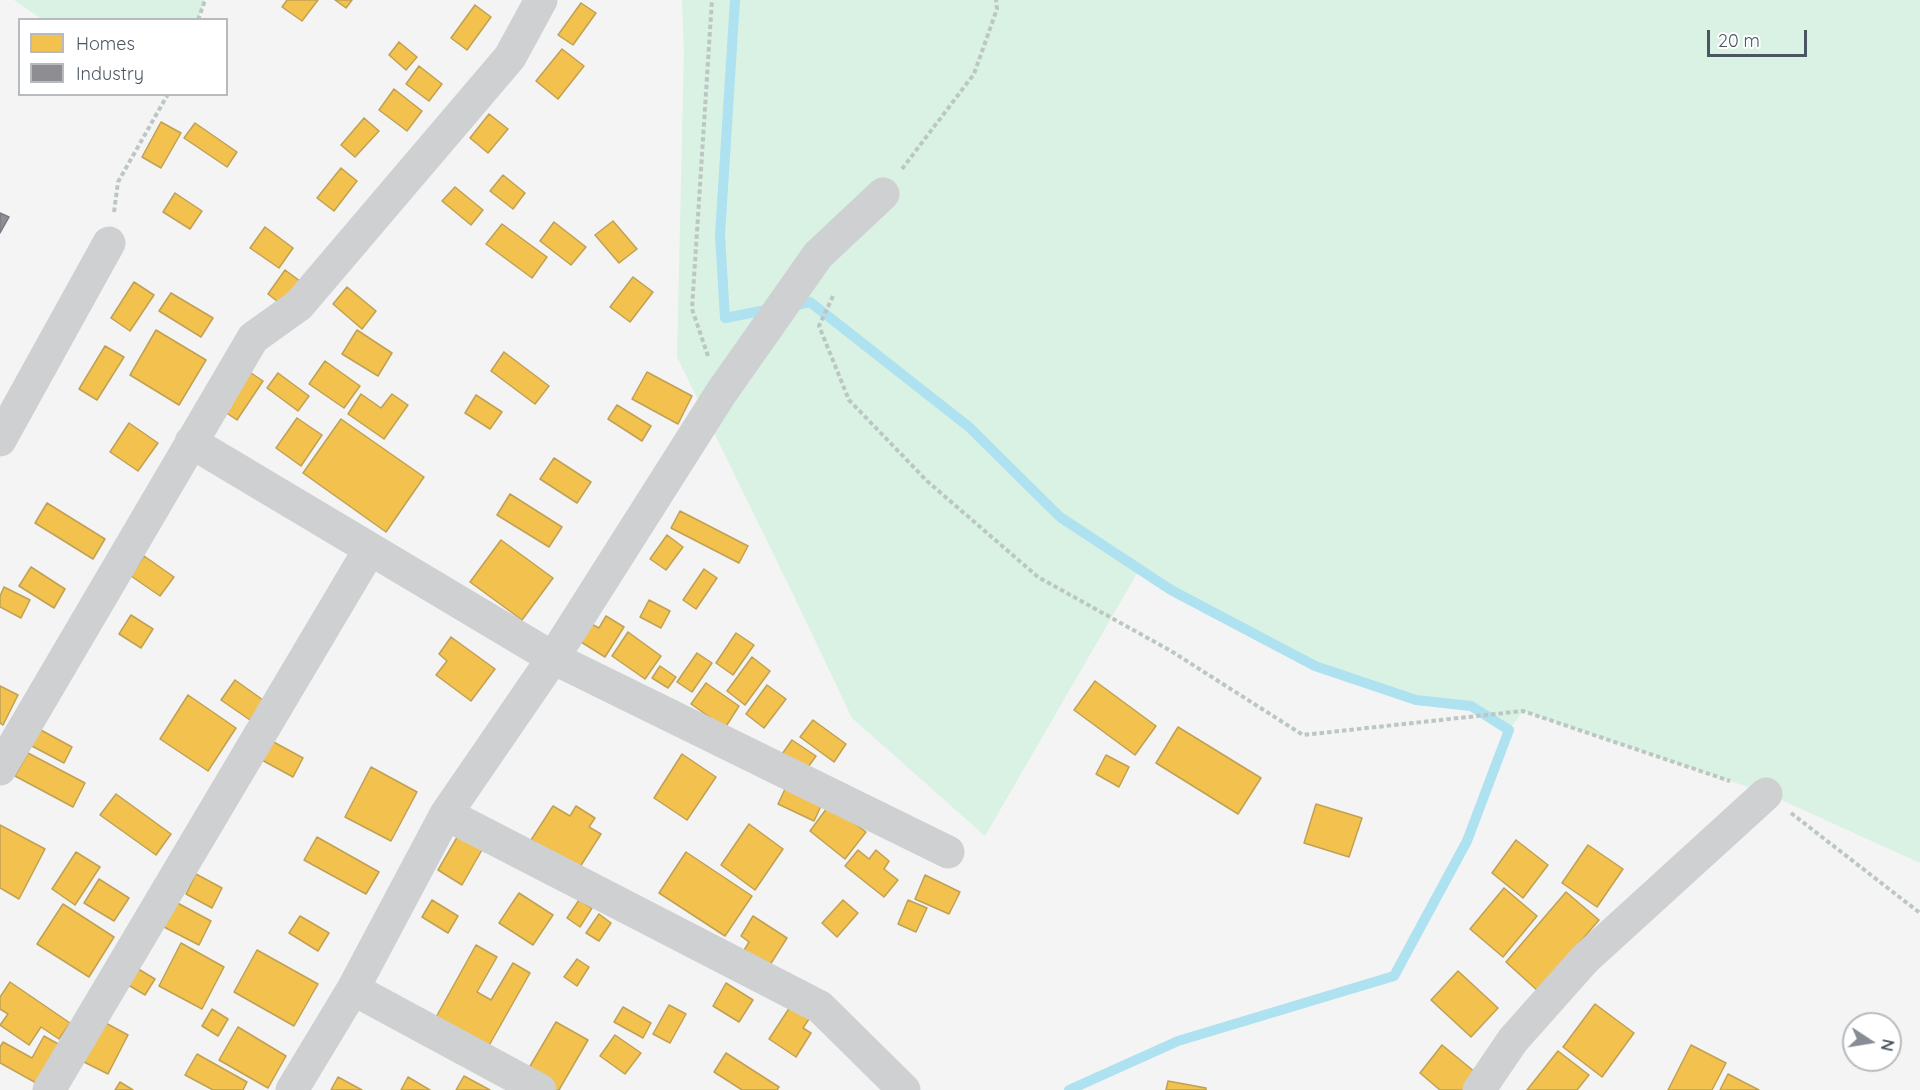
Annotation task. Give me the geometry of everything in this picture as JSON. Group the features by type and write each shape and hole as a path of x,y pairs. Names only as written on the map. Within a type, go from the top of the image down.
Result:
{"street":[{"path":"0,769 253,338 299,305 510,57 541,0"},
{"path":"292,1090 352,989 446,814 553,658 727,385 818,255 883,195"},
{"path":"0,440 109,243"},
{"path":"191,442 553,658 948,852"},
{"path":"49,1090 370,549"},
{"path":"1479,1090 1513,1040 1585,959 1766,794"},
{"path":"446,814 820,1007 904,1090"},
{"path":"352,989 540,1090"}],"path":[{"path":"199,18 205,0"},
{"path":"712,0 692,309 727,385"},
{"path":"109,243 118,182 167,96"},
{"path":"849,400 927,481 1038,578 1171,651 1303,735 1523,711 1766,794 1920,913"}],"green space":[{"path":"14,0 205,0 198,18 40,18"},
{"path":"682,0 1920,0 1920,863 1766,793 1523,711 1509,730 1471,706 1416,700 1315,666 1171,590 1139,570 985,836 852,718 677,357 684,51"}],"building: Homes":[{"path":"287,0 318,0 302,21 282,7"},
{"path":"335,0 352,0 346,8"},
{"path":"581,3 596,13 573,45 558,35"},
{"path":"475,5 491,17 467,50 451,38"},
{"path":"399,42 417,57 406,70 389,55"},
{"path":"562,49 584,66 558,99 536,81"},
{"path":"419,66 442,84 429,101 406,84"},
{"path":"394,89 422,111 407,131 379,110"},
{"path":"489,114 508,129 488,153 470,138"},
{"path":"364,118 379,131 355,157 341,145"},
{"path":"161,122 181,133 161,168 142,157"},
{"path":"195,123 237,152 227,167 184,138"},
{"path":"341,168 357,181 334,211 317,198"},
{"path":"503,175 525,193 513,209 490,191"},
{"path":"455,187 483,210 471,225 442,201"},
{"path":"175,193 202,211 190,229 163,212"},
{"path":"613,221 637,249 619,263 595,235"},
{"path":"554,222 586,247 571,265 540,241"},
{"path":"502,224 547,257 532,278 486,244"},
{"path":"265,227 293,248 279,268 250,248"},
{"path":"285,270 300,281 282,305 268,294"},
{"path":"633,277 653,292 630,322 610,307"},
{"path":"134,282 154,295 130,331 111,318"},
{"path":"347,287 376,311 362,329 333,304"},
{"path":"171,293 213,318 201,337 159,311"},
{"path":"156,330 206,360 179,405 130,375"},
{"path":"357,330 392,353 378,376 342,354"},
{"path":"105,346 124,357 97,400 79,389"},
{"path":"504,352 549,386 535,404 491,371"},
{"path":"325,361 360,386 344,408 309,384"},
{"path":"245,369 263,381 237,420 219,408"},
{"path":"647,372 692,396 678,424 632,399"},
{"path":"278,373 309,396 298,411 267,388"},
{"path":"361,394 381,408 392,394 408,405 384,439 348,414"},
{"path":"476,395 502,412 490,429 465,413"},
{"path":"617,405 651,426 642,441 608,419"},
{"path":"297,418 322,435 301,466 276,448"},
{"path":"341,419 424,477 386,532 303,473"},
{"path":"129,423 158,443 138,471 110,452"},
{"path":"554,458 591,482 577,503 540,479"},
{"path":"510,494 562,527 549,547 497,515"},
{"path":"47,503 105,539 93,559 35,523"},
{"path":"680,511 748,546 739,563 671,528"},
{"path":"667,535 683,547 666,570 650,559"},
{"path":"501,540 553,578 522,620 470,582"},
{"path":"144,556 174,577 160,596 131,576"},
{"path":"31,567 65,589 54,608 19,586"},
{"path":"704,569 717,578 696,609 683,600"},
{"path":"4,587 30,600 21,618 0,607 0,596"},
{"path":"649,600 670,611 661,628 640,617"},
{"path":"131,615 153,629 141,648 119,634"},
{"path":"606,616 624,627 605,657 573,637 584,620 599,628"},
{"path":"628,632 661,656 645,679 612,656"},
{"path":"736,633 754,645 733,675 716,663"},
{"path":"451,637 495,669 471,701 436,675 447,661 439,654"},
{"path":"697,653 712,663 692,692 677,682"},
{"path":"752,657 770,671 745,705 727,691"},
{"path":"660,666 676,677 668,688 652,678"},
{"path":"235,680 263,700 250,720 221,700"},
{"path":"1095,681 1156,726 1135,755 1074,710"},
{"path":"706,683 739,706 725,728 691,704"},
{"path":"767,685 786,699 764,728 746,714"},
{"path":"0,686 18,695 3,725 0,723"},
{"path":"188,695 236,728 208,771 160,739"},
{"path":"813,720 846,744 834,762 800,737"},
{"path":"1178,727 1261,778 1238,814 1156,763"},
{"path":"39,729 72,747 64,763 30,745"},
{"path":"270,740 303,758 293,777 260,759"},
{"path":"792,740 816,756 806,770 782,754"},
{"path":"28,753 85,783 73,807 15,776"},
{"path":"682,754 716,777 687,820 654,798"},
{"path":"1106,755 1129,767 1119,787 1096,774"},
{"path":"371,767 417,792 391,841 345,817"},
{"path":"786,787 822,804 814,821 778,804"},
{"path":"116,794 171,834 156,855 100,815"},
{"path":"830,804 866,832 845,859 810,831"},
{"path":"1316,804 1362,818 1349,857 1304,843"},
{"path":"553,806 570,816 576,806 595,818 589,827 601,834 578,870 531,840"},
{"path":"749,824 783,849 755,890 721,865"},
{"path":"0,825 45,849 19,899 0,888"},
{"path":"459,834 483,848 462,885 438,870"},
{"path":"317,837 379,872 366,894 304,860"},
{"path":"1516,840 1548,865 1523,898 1492,873"},
{"path":"1588,845 1623,869 1597,907 1562,883"},
{"path":"858,850 869,859 876,850 889,861 884,869 898,880 884,897 845,866"},
{"path":"76,852 100,867 75,905 52,889"},
{"path":"686,852 752,896 725,936 659,893"},
{"path":"196,874 222,888 212,908 186,894"},
{"path":"925,875 960,892 949,914 915,899"},
{"path":"99,879 129,898 114,921 84,903"},
{"path":"1504,888 1537,916 1503,957 1470,929"},
{"path":"1566,892 1599,920 1538,991 1506,962"},
{"path":"519,893 553,915 533,945 499,923"},
{"path":"172,900 211,921 199,945 160,925"},
{"path":"432,900 458,916 448,933 422,917"},
{"path":"579,900 592,908 580,927 567,918"},
{"path":"843,900 858,913 837,937 822,923"},
{"path":"908,900 927,908 916,932 898,924"},
{"path":"63,904 114,937 89,977 37,944"},
{"path":"599,914 611,923 599,941 586,933"},
{"path":"300,916 329,933 318,951 289,933"},
{"path":"753,916 787,938 768,968 743,952 749,942 741,936"},
{"path":"181,943 224,967 202,1009 159,986"},
{"path":"476,945 497,957 477,992 491,1000 513,963 530,973 487,1049 435,1019"},
{"path":"257,950 318,984 294,1026 234,992"},
{"path":"577,959 589,967 577,986 564,977"},
{"path":"130,964 155,979 145,995 120,980"},
{"path":"1458,971 1498,1008 1471,1037 1431,1000"},
{"path":"10,982 70,1023 59,1039 41,1027 29,1045 0,1025 8,1014 0,1009 0,997"},
{"path":"726,983 753,1000 739,1022 713,1006"},
{"path":"792,1004 811,1016 803,1028 811,1033 796,1057 769,1039"},
{"path":"1595,1004 1634,1033 1602,1077 1563,1047"},
{"path":"669,1005 686,1014 670,1043 653,1034"},
{"path":"623,1007 651,1023 643,1038 614,1022"},
{"path":"212,1009 228,1019 218,1036 202,1026"},
{"path":"102,1021 128,1035 108,1074 82,1061"},
{"path":"556,1022 588,1040 559,1090 555,1090 526,1073"},
{"path":"238,1027 286,1056 268,1088 219,1060"},
{"path":"615,1035 641,1053 625,1074 600,1056"},
{"path":"44,1036 60,1045 38,1084 0,1063 0,1047 3,1042 32,1058"},
{"path":"1442,1045 1481,1077 1471,1090 1440,1090 1420,1073"},
{"path":"1691,1045 1726,1063 1712,1090 1668,1090"},
{"path":"1558,1051 1589,1075 1577,1090 1527,1090"},
{"path":"726,1053 779,1087 777,1090 742,1090 714,1072"},
{"path":"197,1054 247,1082 243,1090 213,1090 185,1075"},
{"path":"1728,1074 1759,1090 1720,1090"},
{"path":"464,1076 490,1090 456,1090"},
{"path":"338,1077 362,1090 331,1090"},
{"path":"408,1077 430,1090 401,1090"},
{"path":"1168,1081 1206,1088 1206,1090 1166,1090"},
{"path":"120,1082 133,1090 115,1090"}],"building: Industry":[{"path":"0,213 9,217 0,233"}],"waterway":[{"path":"735,0 720,235 725,318 771,309"},
{"path":"792,306 810,302 969,427 1060,517 1171,590 1315,666 1416,700 1471,706 1509,730 1467,841 1394,976 1178,1041 1069,1090"}]}
